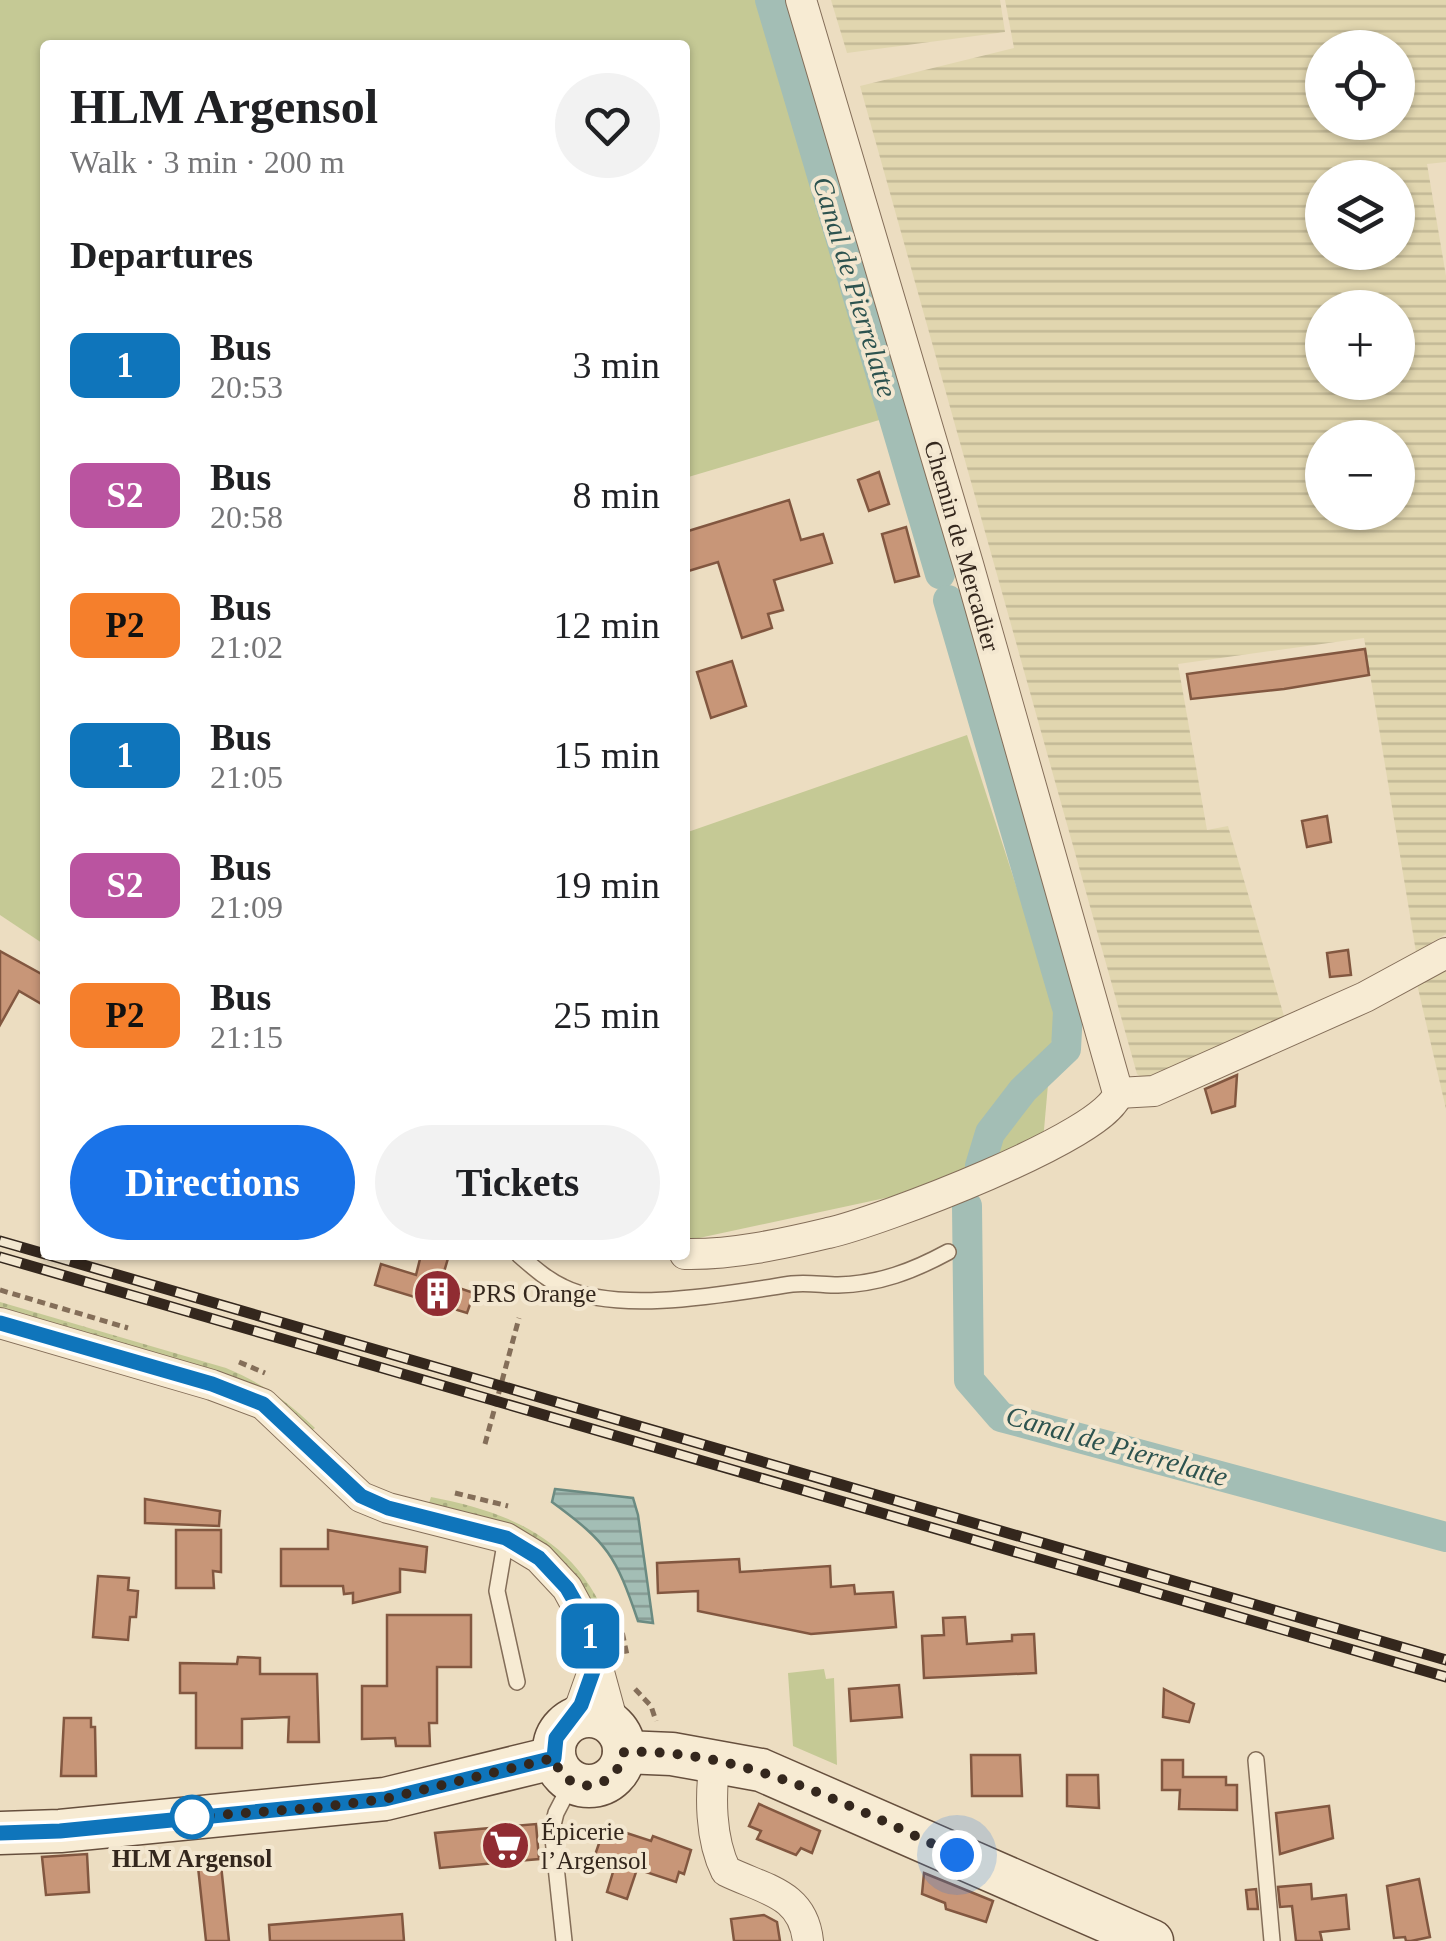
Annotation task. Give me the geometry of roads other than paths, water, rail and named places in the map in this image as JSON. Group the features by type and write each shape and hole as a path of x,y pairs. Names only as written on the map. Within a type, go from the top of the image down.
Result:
{"street":[{"name":"Chemin de Mercadier","path":"802,0 1118,1093"},
{"path":"690,1254 744,1249 832,1233 929,1199 1062,1141 1102,1116 1118,1100 1118,1093 1154,1091 1365,997 1446,953"},
{"path":"0,1322 212,1384 263,1404 361,1496 388,1508 506,1538 539,1558 567,1588 586,1621 597,1660 619,1740 622,1764 606,1782 583,1786 565,1754 597,1660"},
{"path":"0,1833 60,1831 375,1801 565,1754 589,1716 598,1717 619,1740 761,1770 792,1781 1152,1941"},
{"path":"715,1760 715,1840 726,1871 796,1904 806,1920 808,1941"}],"lane":[{"path":"525,1260 566,1289 624,1301 748,1293 796,1284 878,1281 913,1271 948,1252"},
{"path":"506,1538 497,1591 516,1682"},
{"path":"564,1941 552,1829 565,1754"},
{"path":"1256,1760 1272,1941"}],"water":[{"path":"555,1489 633,1498 653,1623 638,1621 608,1552 552,1502"}],"waterway":[{"name":"Canal de Pierrelatte","path":"770,0 940,574"},
{"name":"Canal de Pierrelatte","path":"948,600 1068,1011 1066,1049 1023,1090 990,1133 980,1166"},
{"name":"Canal de Pierrelatte","path":"967,1206 969,1380 1001,1417 1446,1537"}],"railway":[{"path":"0,1241 40,1253"},
{"path":"0,1257 1446,1677"},
{"path":"66,1260 1446,1660"}],"place":[{"name":"PRS Orange","path":"437,1293"},
{"name":"HLM Argensol","path":"192,1817"},
{"name":"Épicerie l’Argensol","path":"506,1845"}]}
